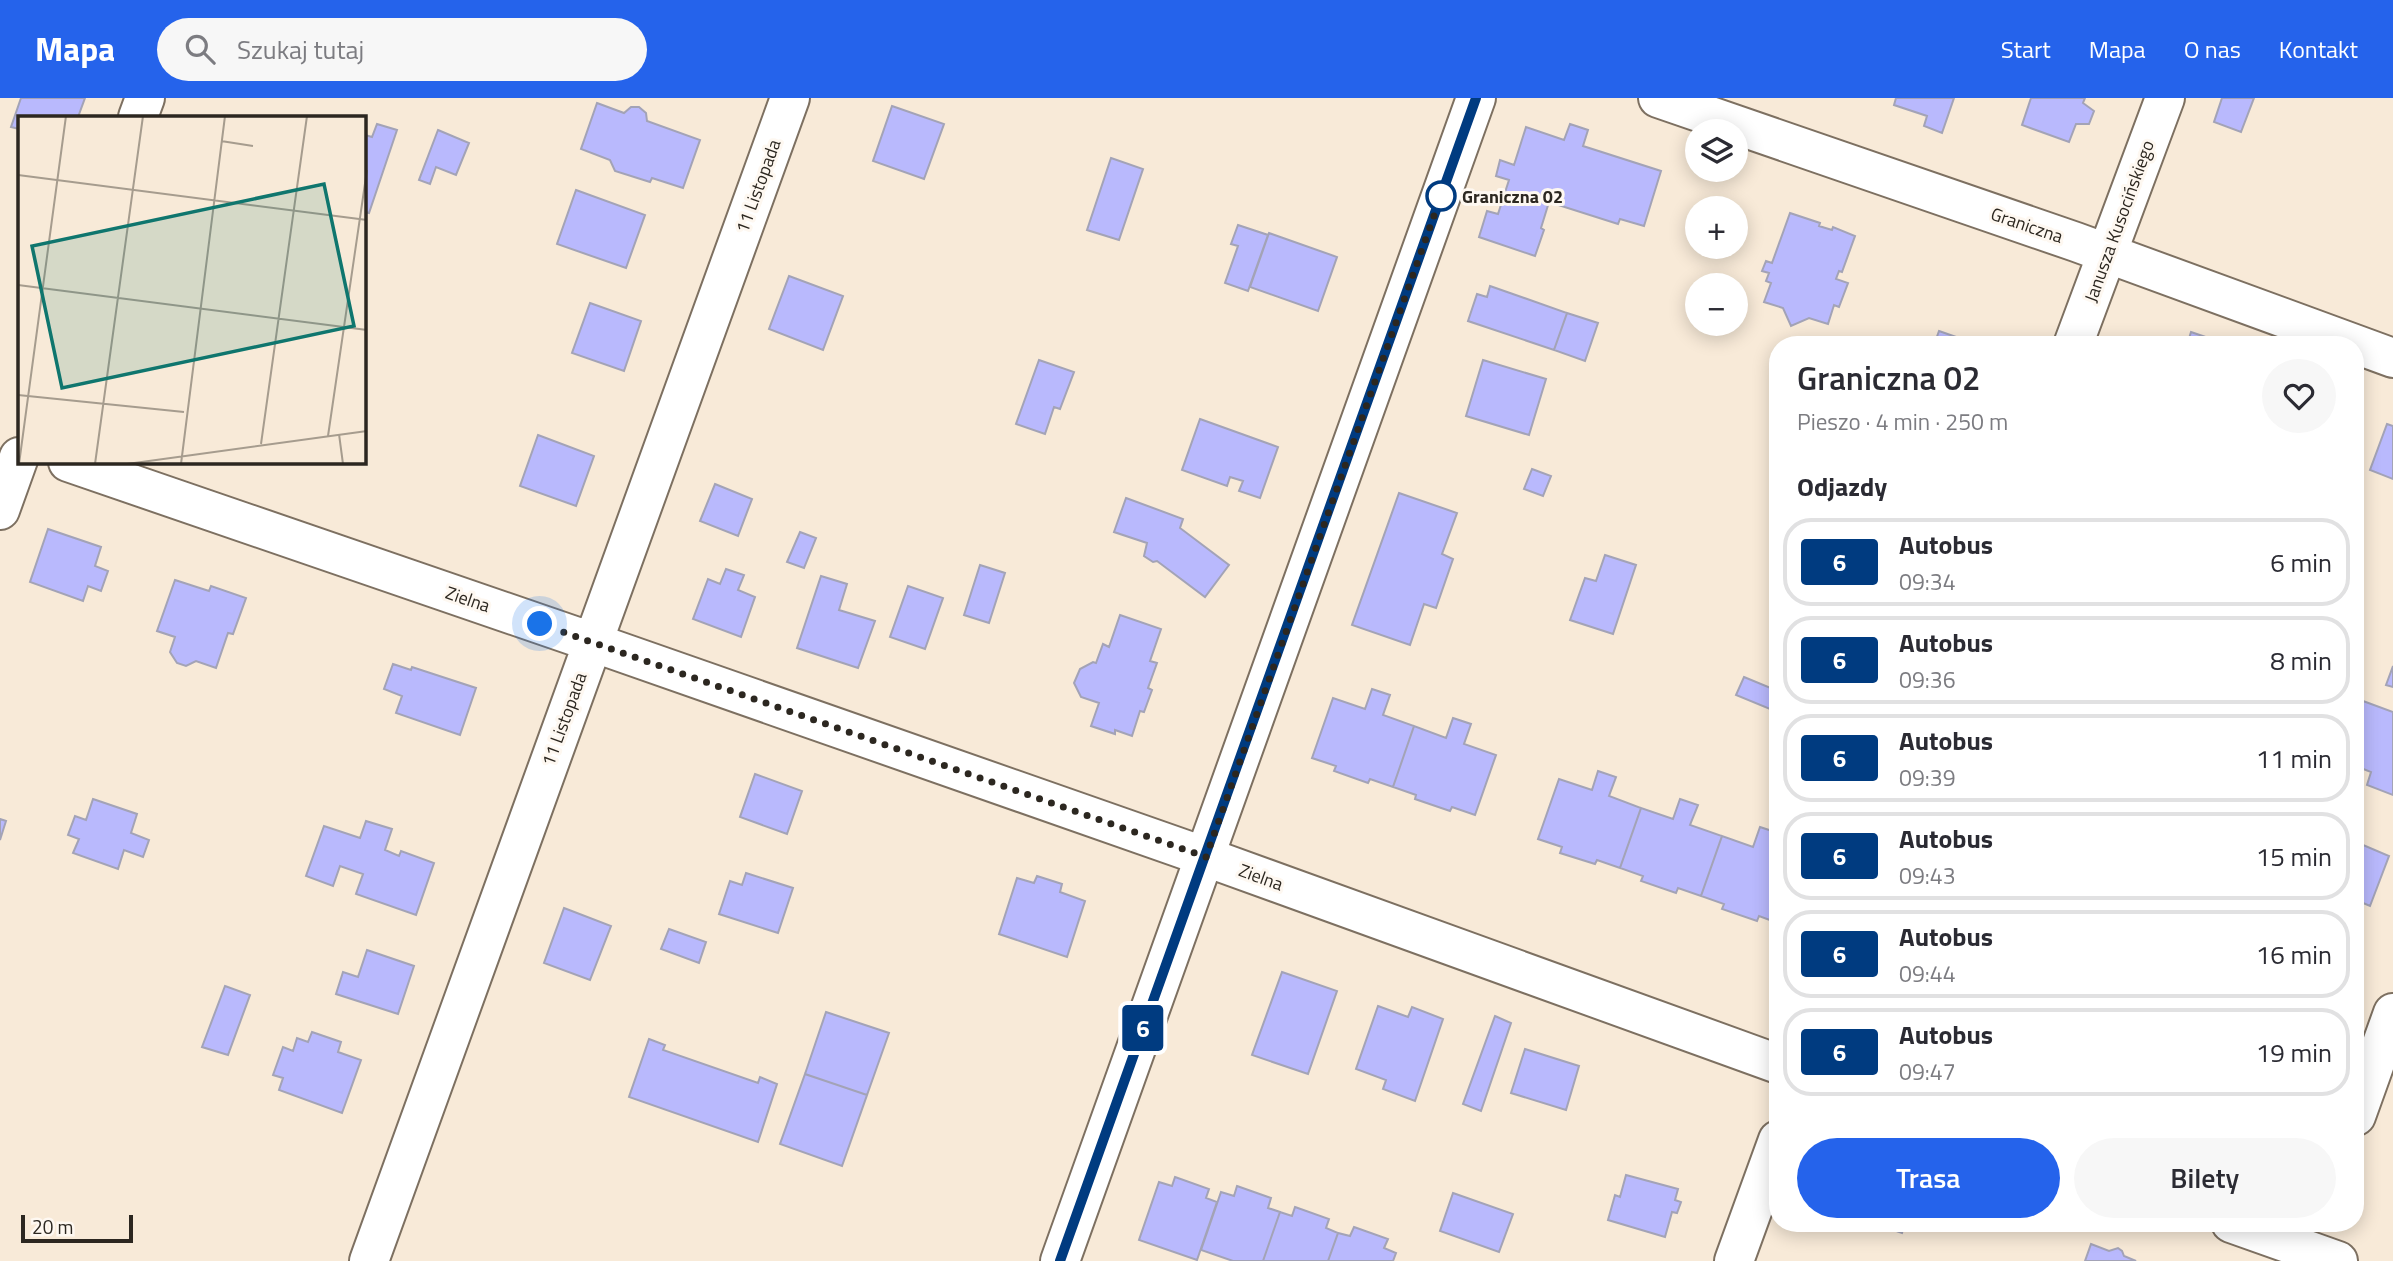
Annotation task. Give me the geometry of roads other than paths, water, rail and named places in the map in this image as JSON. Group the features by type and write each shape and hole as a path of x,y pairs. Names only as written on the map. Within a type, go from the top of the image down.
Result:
{"street":[{"path":"138,116 145,98"},
{"name":"11 Listopada","path":"369,1261 790,98"},
{"path":"1060,1261 1476,98"},
{"name":"Graniczna","path":"1658,98 2107,253 2333,336"},
{"name":"Janusza Kusocińskiego","path":"2076,336 2165,98"},
{"name":"Graniczna","path":"2364,347 2393,358"},
{"path":"0,439 18,445"},
{"path":"0,510 18,460"},
{"name":"Zielna","path":"74,464 1206,857 1769,1060"},
{"path":"2364,1094 2393,1013"},
{"path":"1734,1261 1769,1165"},
{"path":"2260,1232 2316,1249"}],"place":[{"name":"Graniczna 02","path":"1441,196"}]}
